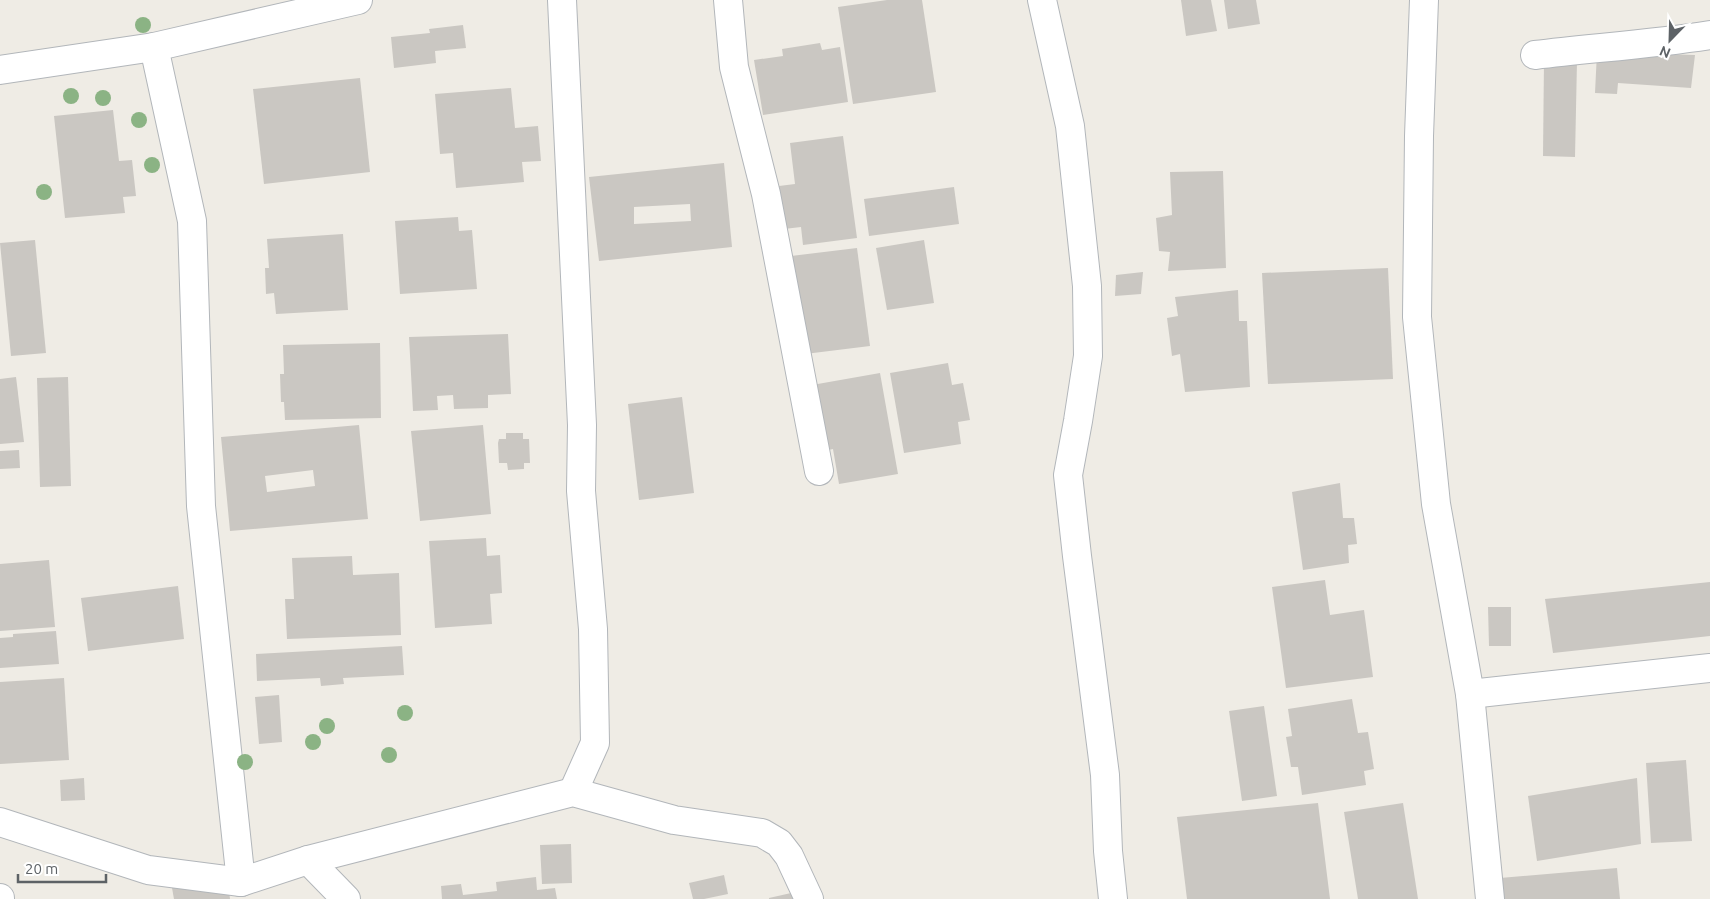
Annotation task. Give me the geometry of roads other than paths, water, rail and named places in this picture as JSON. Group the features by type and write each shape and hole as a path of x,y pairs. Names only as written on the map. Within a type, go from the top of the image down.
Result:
{"street":[{"path":"0,70 154,48 358,0"},
{"path":"562,0 582,425 582,492 593,630 595,743 573,792"},
{"path":"728,0 734,67 766,194 819,471"},
{"path":"1042,0 1070,126 1087,286 1088,356 1068,475 1104,775 1108,851 1114,899"},
{"path":"1424,0 1419,136 1417,317 1436,504 1470,694 1490,899"},
{"path":"1535,56 1710,35"},
{"path":"154,48 192,221 201,506 241,882"},
{"path":"1470,694 1710,668"},
{"path":"0,822 148,870 241,882 308,860 573,792 674,820 762,833 779,843 789,856 809,899"},
{"path":"308,860 346,899"}]}
